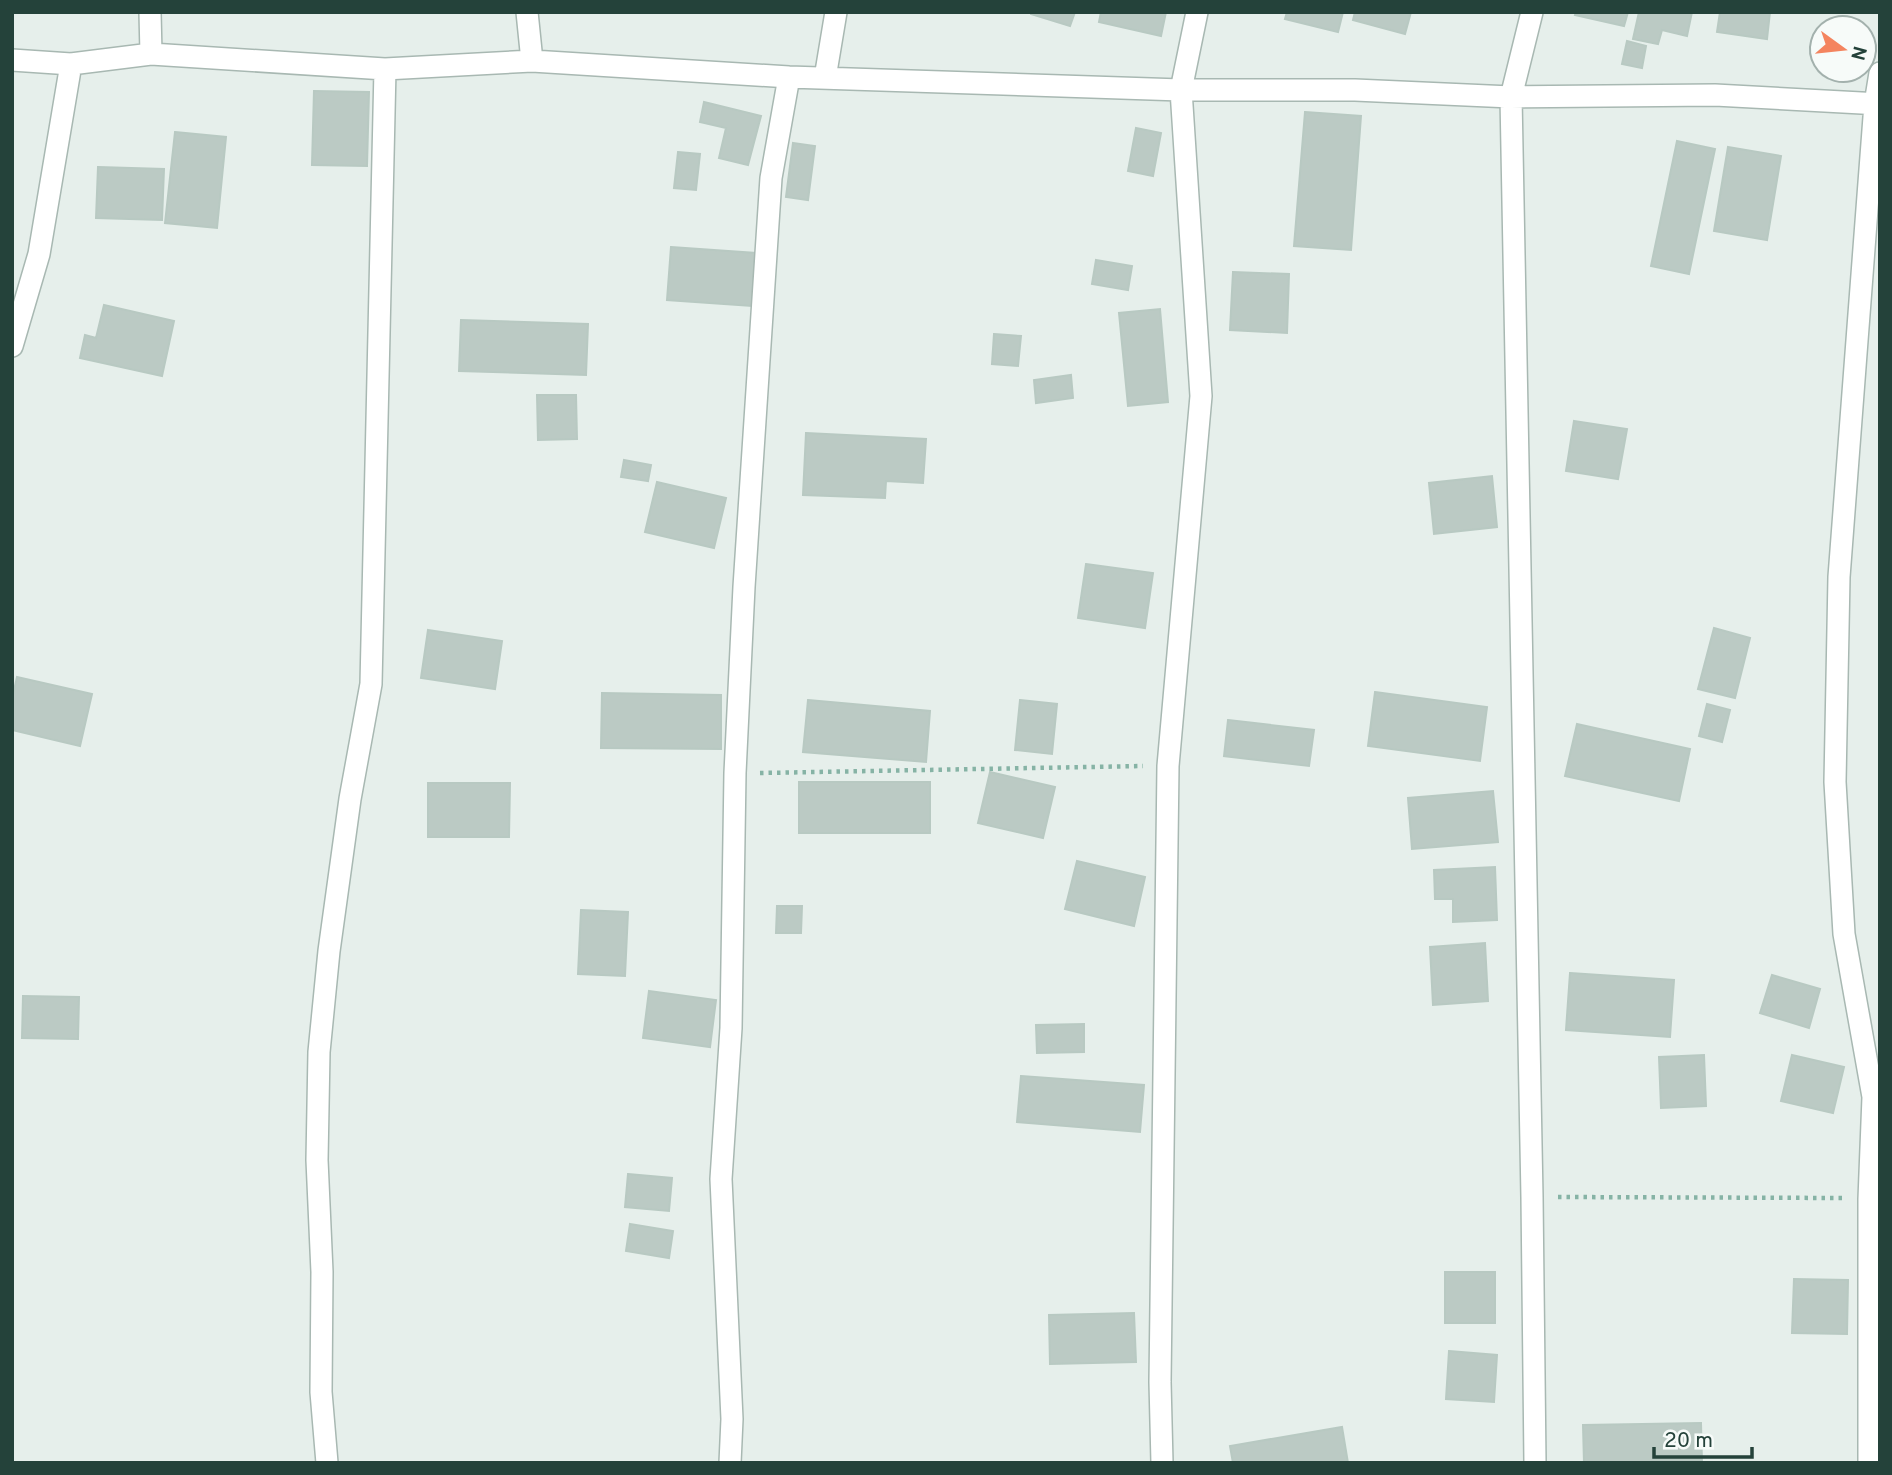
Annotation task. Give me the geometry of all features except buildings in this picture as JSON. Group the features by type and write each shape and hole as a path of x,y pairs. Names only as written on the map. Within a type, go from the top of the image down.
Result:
{"street":[{"path":"150,12 151,54"},
{"path":"527,12 532,61"},
{"path":"825,78 836,12"},
{"path":"1163,1463 1160,1382 1168,766 1201,396 1181,90 1197,12"},
{"path":"1532,12 1511,97 1535,1463"},
{"path":"12,60 71,64 151,54 386,69 532,61 825,78 1181,90 1355,90 1511,97 1715,95 1877,104"},
{"path":"12,346 39,254 71,64"},
{"path":"327,1463 321,1392 317,1160 319,1052 329,951 350,799 371,684 386,69"},
{"path":"1868,1463 1869,1199 1873,1097 1844,934 1835,782 1839,577 1880,73"},
{"path":"730,1463 732,1419 721,1179 732,1028 735,773 744,587 771,178 789,76"}],"path":[{"path":"735,773 1168,766"},
{"path":"1532,1197 1869,1199"}]}
